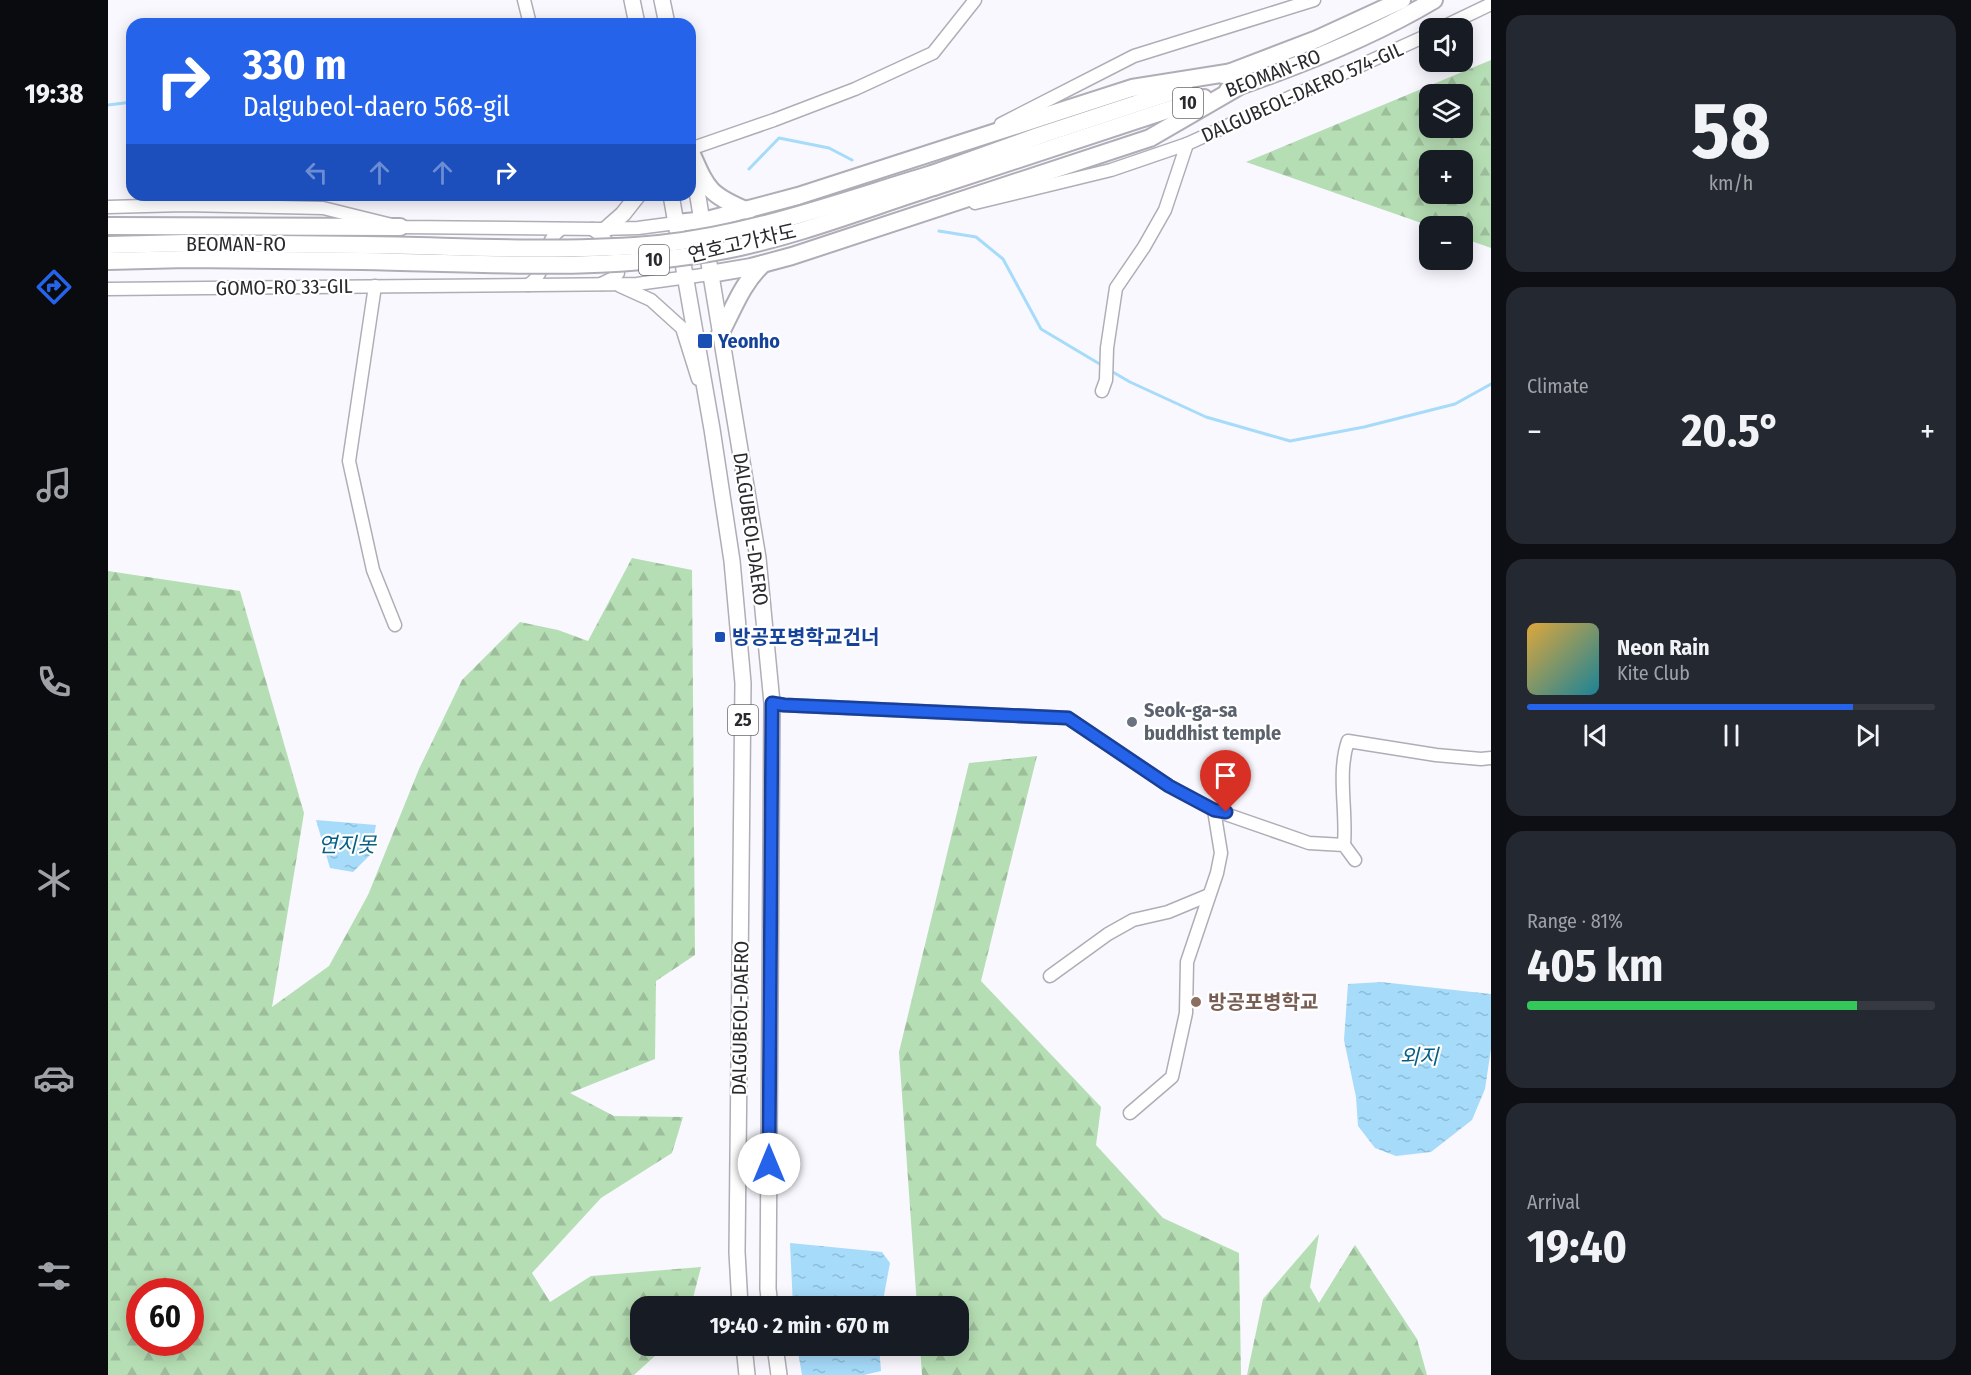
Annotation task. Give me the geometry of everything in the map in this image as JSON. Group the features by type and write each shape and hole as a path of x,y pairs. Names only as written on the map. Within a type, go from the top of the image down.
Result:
{"highway":[{"name":"BEOMAN-RO","path":"1235,79 1402,0"},
{"name":"BEOMAN-RO","path":"933,180 1038,135 1323,54 1378,30 1428,4 1442,0"},
{"path":"676,223 701,221 748,211 1132,88 1235,79"},
{"path":"710,274 792,256 1150,138 1235,79"},
{"path":"696,164 706,186 723,200 748,211"},
{"name":"연호고가차도","path":"363,253 594,248 660,244 753,227 933,180"},
{"path":"108,226 400,227"},
{"name":"BEOMAN-RO","path":"108,245 199,243 363,253"},
{"name":"BEOMAN-RO","path":"108,261 363,253"},
{"path":"720,334 744,286 763,263"}],"main road":[{"path":"632,0 636,18"},
{"path":"662,0 666,18"},
{"name":"DALGUBEOL-DAERO","path":"696,189 758,558 772,703 769,1296"},
{"path":"599,229 623,214 633,201"},
{"name":"DALGUBEOL-DAERO","path":"671,201 712,429 732,561 742,683 737,1251 739,1296"},
{"path":"745,1356 747,1375"},
{"path":"776,1356 779,1375"}],"street":[{"path":"524,0 528,18"},
{"path":"696,148 855,89 933,53 975,0"},
{"path":"969,141 1134,56 1314,0"},
{"path":"1462,18 1491,4"},
{"name":"DALGUBEOL-DAERO 574-GIL","path":"1104,385 1116,288 1144,247 1165,210 1187,144 1419,39"},
{"path":"909,218 1111,170 1187,144"},
{"path":"108,207 183,205 323,208 400,227 599,229 653,227 676,223"},
{"path":"528,285 539,276 549,241 561,229"},
{"path":"599,229 617,258 618,273 600,284"},
{"name":"GOMO-RO 33-GIL","path":"108,289 616,284 662,281 710,274"},
{"path":"108,282 211,281 254,286"},
{"path":"616,284 651,300 682,328 712,429"},
{"path":"375,286 349,461 373,570 395,625"},
{"path":"772,703 1068,718 1169,786 1214,810 1309,843 1344,845"},
{"path":"1355,860 1344,845 1346,824 1343,756 1348,741 1436,755 1491,758"},
{"path":"1130,1113 1172,1077 1186,1013 1187,962 1217,873 1221,853 1214,810"},
{"path":"1050,976 1108,934 1133,920 1168,912 1209,895"}],"green space":[{"path":"1491,60 1491,248 1473,242 1473,216 1419,216 1419,222 1246,162 1419,90 1419,138 1473,138 1473,84 1433,84 1462,72 1473,72 1473,67"},
{"path":"632,558 692,570 695,955 656,981 655,1059 570,1093 614,1116 683,1117 672,1153 601,1198 532,1273 550,1302 591,1276 701,1267 694,1296 630,1296 630,1356 655,1356 634,1375 108,1375 108,571 240,591 304,813 272,1007 329,966 368,895 419,769 462,680 520,622 558,630 588,641"},
{"path":"1037,756 981,981 1101,1107 1096,1145 1163,1218 1239,1253 1241,1375 922,1375 921,1356 969,1356 969,1296 916,1296 899,1052 969,763"},
{"path":"1319,1234 1310,1287 1319,1303 1355,1245 1417,1339 1427,1375 1247,1375 1263,1299"}],"water":[{"name":"연지못","path":"316,820 376,825 370,855 353,872 330,868"},
{"name":"외지","path":"1381,982 1491,994 1491,1049 1485,1089 1472,1120 1431,1152 1396,1156 1375,1148 1358,1126 1356,1097 1344,1040 1348,984"},
{"path":"790,1243 882,1252 890,1263 884,1296 793,1296"},
{"path":"799,1356 880,1356 881,1371 864,1375 802,1375"}],"waterway":[{"path":"108,105 126,103"},
{"path":"749,169 779,138 829,148 852,160"},
{"path":"939,231 976,237 1003,259 1041,329 1103,366"},
{"path":"1111,371 1206,417 1290,441 1364,427 1455,404 1491,384"}],"place":[{"name":"Yeonho","path":"705,341"},
{"name":"방공포병학교건너","path":"720,637"},
{"name":"Seok-ga-sa buddhist temple","path":"1132,722"},
{"name":"방공포병학교","path":"1196,1002"}],"route":[{"path":"769,1164 772,703 1068,718 1169,786 1214,810 1226,812"}]}
